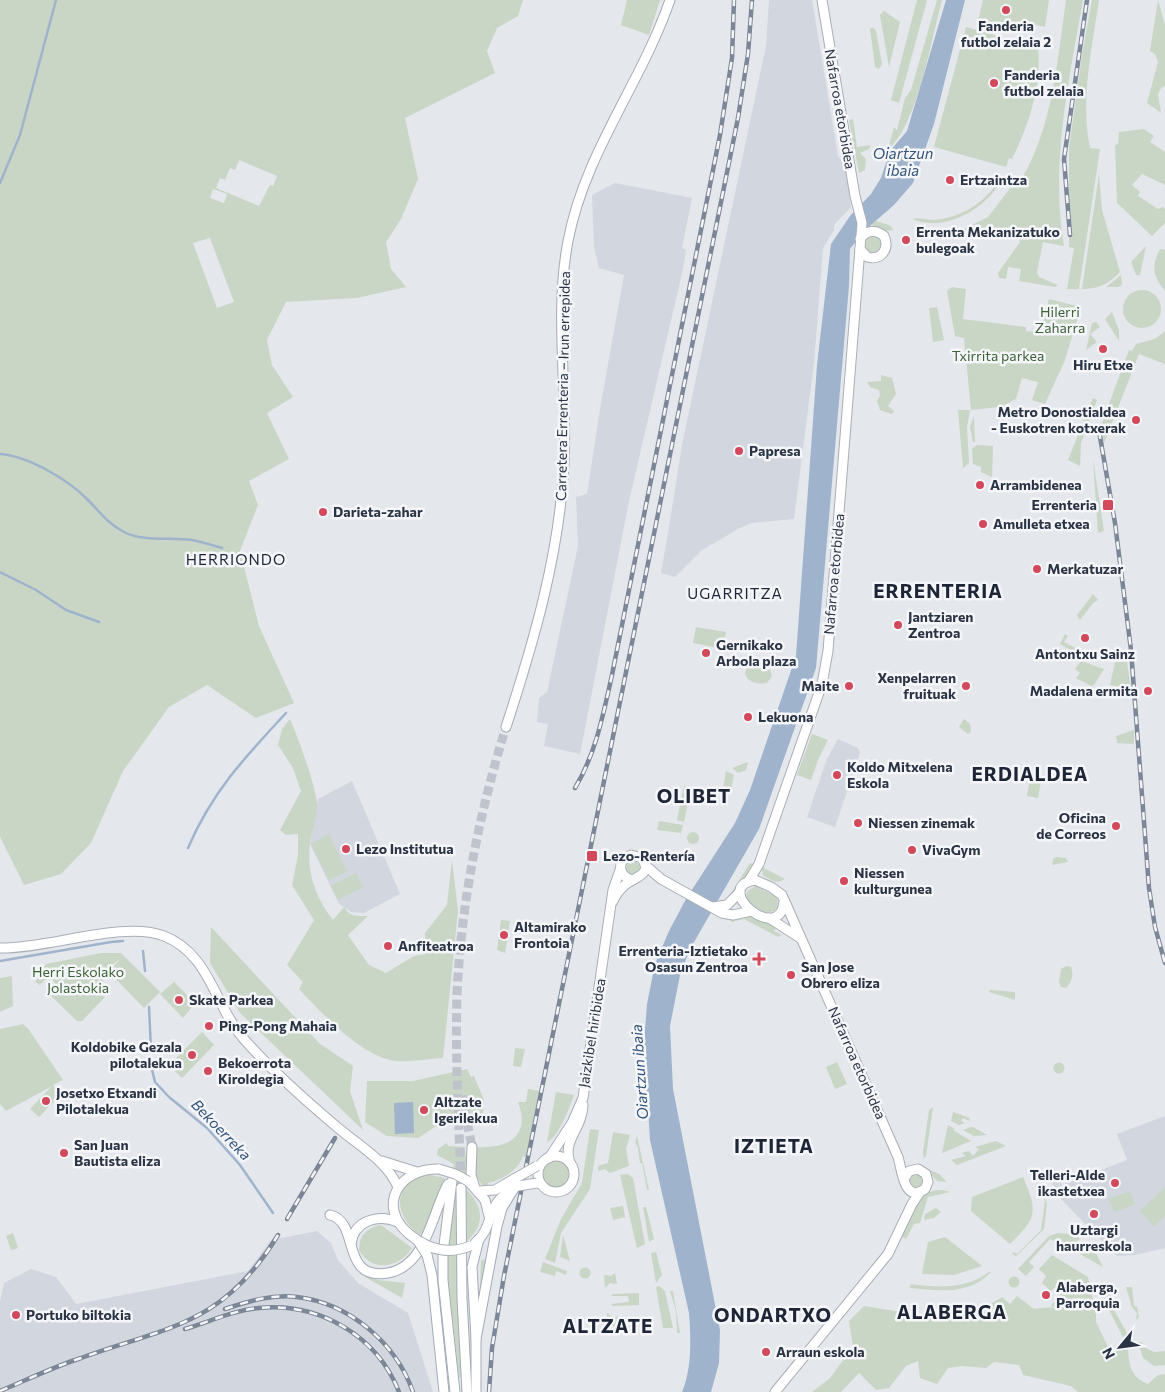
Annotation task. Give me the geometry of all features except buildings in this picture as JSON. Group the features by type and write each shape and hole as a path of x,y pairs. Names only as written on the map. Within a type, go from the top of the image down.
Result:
{"main road":[{"name":"Carretera Errenteria – Irun errepidea","path":"506,727 538,626 556,538 564,463 563,292 572,225 592,161 650,49 670,0"},
{"name":"Nafarroa etorbidea","path":"748,882 758,864 822,684 827,660 862,218 855,196 822,0"},
{"name":"Nafarroa etorbidea","path":"862,218 874,231"},
{"path":"859,273 870,258 878,257 886,249 884,236 874,231 868,232 860,244 870,258"},
{"path":"612,901 621,889 637,879 645,872 642,858 631,855 622,861 620,870 626,878 637,879 661,879"},
{"path":"758,864 763,882"},
{"path":"645,865 661,879 729,915 751,911"},
{"name":"Jaizkibel hiribidea","path":"543,1162 572,1124 583,1098 614,884 620,870"},
{"path":"713,907 728,905 748,882 755,880 763,882 779,891 784,902 780,913 769,918 751,911 742,904 740,892"},
{"name":"Nafarroa etorbidea","path":"784,902 898,1156 904,1179"},
{"name":"Nafarroa etorbidea","path":"769,918 793,932 804,943"},
{"path":"1,944 46,945 137,930 155,933 175,941 200,964 243,1038 323,1116 378,1160 390,1173 398,1187"},
{"path":"1,944 46,945"},
{"path":"378,1160 398,1168 417,1172 439,1169 455,1174 464,1185 477,1190 495,1190 516,1184 539,1183 554,1192 566,1189 574,1178 568,1147 581,1120 583,1098"},
{"path":"472,1147 471,1175 477,1190 488,1207 489,1219"},
{"name":"Nafarroa etorbidea","path":"898,1156 904,1165 912,1170"},
{"path":"476,1392 476,1339 472,1267 479,1240 498,1200 516,1184 543,1162 561,1157 570,1163"},
{"path":"539,1183 543,1162"},
{"path":"775,1392 888,1254 920,1192 927,1186 927,1176 921,1170 912,1170 907,1173 904,1179 907,1189 906,1217"},
{"path":"417,1172 398,1187 394,1205 398,1222 418,1241 427,1255 432,1275 444,1392"},
{"path":"330,1215 338,1217 344,1222 356,1260 367,1270 380,1273 398,1269 417,1253 433,1223 447,1186 452,1181 443,1253 443,1280 455,1392"},
{"path":"476,1339 502,1208 516,1184"},
{"path":"464,1185 462,1299 467,1392"},
{"path":"907,1189 913,1193 920,1192"},
{"path":"351,1247 354,1233 368,1220 383,1218 398,1222"},
{"path":"418,1241 447,1250 470,1246 479,1240"}],"shaded area":[{"name":"Papresa","path":"769,0 812,0 838,156 846,168 851,207 834,225 834,230 823,248 814,363 794,519 752,523 740,528 702,550 675,577 661,573 682,445 766,46"},
{"path":"615,183 692,198 682,248 686,250 683,269 629,501 580,754 544,746 548,724 537,722 539,698 547,692 578,546 576,497 587,494 624,275 599,268 594,246 592,195"},
{"name":"Koldo Mitxelena Eskola","path":"838,739 858,748 860,753 835,827 807,817 827,759"},
{"name":"Lezo Institutua","path":"352,781 400,894 364,913 351,912 339,904 310,844 318,799"},
{"name":"Telleri-Alde ikastetxea","path":"1165,1116 1165,1248 1135,1255 1117,1256 1057,1195 1047,1170 1054,1167 1062,1185 1127,1160 1117,1134"},
{"path":"317,1231 331,1243 338,1260 358,1283 408,1313 433,1392 0,1392 0,1302 4,1283 31,1269 56,1277 76,1304 248,1271 271,1240"}],"green space":[{"path":"0,0 523,0 518,16 497,28 487,51 495,73 405,118 418,179 401,219 386,242 391,269 406,287 357,298 286,302 267,340 272,365 293,397 267,413 289,459 249,481 258,505 240,551 259,626 294,703 256,718 207,685 169,707 123,771 91,843 61,874 24,885 0,837","holes":["239,160 277,176 273,186 270,185 259,206 216,188 220,178 225,180 230,168 235,170","213,189 227,194 224,203 210,198","210,238 234,302 217,308 193,243"]},
{"path":"627,0 660,0 649,35 621,25"},
{"path":"917,0 927,0 899,103 891,100"},
{"path":"937,0 942,0 915,102 898,138 888,149 894,127 897,130 905,98 911,90"},
{"name":"Fanderia futbol zelaia 2","path":"983,0 1049,0 1045,27 1028,23 1026,33 978,21"},
{"path":"1066,0 1083,0 1067,92 1060,154 1060,215 1064,246 1043,242 1037,272 1039,277 1058,285 1055,287 1019,281 1021,269 1008,267 1006,279 999,278 998,273 1020,242 1019,238 998,233 962,233 962,230 988,217 1015,182 1019,183 1030,162 1039,140 1052,94"},
{"path":"1092,0 1099,0 1088,74 1087,130 1090,148 1100,149 1079,289 1067,289 1074,248 1069,247 1069,148"},
{"path":"1158,0 1165,25 1165,86 1161,88 1158,94 1161,113 1147,103 1158,62 1155,54 1150,51"},
{"path":"884,11 900,22 889,67 880,15"},
{"name":"Fanderia futbol zelaia","path":"966,27 1038,47 1038,76 1033,105 1018,146 1012,159 1009,158 1006,167 934,147"},
{"path":"870,28 874,28 876,31 882,64 879,69 875,67"},
{"path":"853,119 857,147 871,145 869,149 860,153 866,159 865,170 859,173 849,120"},
{"path":"1144,129 1154,136 1150,142 1165,152 1165,185 1142,174 1132,185 1140,192 1138,196 1158,209 1163,207 1165,209 1165,223 1152,236 1117,203 1115,145 1118,144 1119,132"},
{"path":"1004,174 1000,183 981,204 960,217 936,223 912,219 934,220 966,211 983,199"},
{"path":"1099,174 1102,210 1120,272 1103,285 1082,289"},
{"path":"876,221 889,225 894,230 885,231 870,224"},
{"path":"873,236 879,239 882,245 879,251 873,254 867,251 864,245 867,239"},
{"path":"1146,246 1140,275 1136,275 1131,262"},
{"path":"1160,249 1165,250 1165,291 1158,281 1154,266"},
{"path":"1121,275 1122,285 1119,287 1106,287"},
{"name":"Txirrita parkea","path":"952,287 966,289 963,319 1026,327 1026,331 1039,332 1049,299 1081,307 1065,360 1045,404 1032,400 1038,382 1022,378 1016,399 1000,407 971,410 964,338 955,336 947,291"},
{"path":"1142,290 1149,291 1155,296 1160,302 1160,316 1155,322 1149,327 1142,328 1135,327 1129,322 1124,316 1123,309 1124,302 1129,296 1135,291"},
{"path":"937,307 944,340 933,342 929,308"},
{"path":"1112,312 1119,330 1119,341 1105,319"},
{"path":"1096,322 1100,327 1090,334 1097,342 1086,350 1092,323"},
{"path":"1165,331 1165,364 1139,354 1103,446 1100,428 1129,350 1132,351 1136,344 1155,339"},
{"path":"881,375 892,378 896,394 888,406 894,411 892,414 880,410 877,401 880,395 879,390 870,387 867,382 881,381"},
{"path":"1093,398 1097,400 1081,443 1080,466 1068,460"},
{"path":"958,410 970,410 967,427 969,463 963,468"},
{"path":"974,416 975,442 973,442 970,427"},
{"path":"977,445 993,446 992,477 981,472 981,467 973,464 972,449"},
{"path":"1093,459 1104,531 1098,533"},
{"path":"1093,594 1098,600 1094,602 1080,620 1077,615"},
{"path":"696,627 726,632 723,649 693,643"},
{"path":"1065,634 1068,636 1064,642 1085,653 1082,657 1060,644"},
{"path":"1116,649 1109,659 1096,657 1094,653"},
{"path":"1081,661 1104,669 1094,685 1091,686 1076,678 1080,673 1075,669"},
{"path":"1115,662 1127,662 1131,689 1110,685"},
{"path":"755,665 770,670 772,676 767,683 760,684 751,681 746,676 747,668"},
{"path":"290,719 310,772 317,803 309,848 310,871 316,891 333,920 344,907 351,914 368,916 348,935 369,965 386,973 414,956 426,954 425,933 447,905 452,860 458,911 443,1058 397,1061 370,1052 331,1022 308,999 299,989 303,982 287,965 314,920 292,885 298,855 298,834 286,835 280,830 301,791 293,768 278,745 282,729"},
{"path":"964,719 970,724 971,732 968,734 959,727"},
{"path":"1134,730 1134,744 1117,743 1116,736"},
{"path":"812,734 828,740 811,780 797,775"},
{"path":"748,762 746,770 738,773 732,768"},
{"path":"726,771 734,775 731,790 722,794"},
{"path":"1030,779 1041,781 1038,798 1027,796"},
{"path":"684,786 691,788 684,822 677,820"},
{"path":"659,821 683,825 681,833 657,830"},
{"path":"691,832 695,832 699,838 695,844 691,844 687,840 687,836"},
{"path":"329,834 347,871 329,880 311,844"},
{"path":"1056,857 1066,858 1068,862 1052,865 1053,859"},
{"path":"630,861 636,861 640,868 636,875 630,875 626,871 626,865"},
{"path":"750,863 753,864 743,885 735,895 726,901"},
{"path":"762,867 785,879 776,882 771,880 763,875"},
{"path":"356,873 363,887 338,900 331,886"},
{"path":"755,886 777,897 778,904 775,911 765,913 749,903 747,892"},
{"path":"748,915 776,927 774,931 782,935 778,937 744,919 731,922 732,918"},
{"name":"Altamirako Frontoia","path":"501,920 510,921 505,953 497,950"},
{"path":"211,927 319,1043 353,1066 350,1091 363,1130 240,1013 210,963"},
{"name":"Herri Eskolako Jolastokia","path":"101,953 121,953 160,992 144,1008 109,972 120,959 104,971 112,979 107,978 100,982 99,986 104,993 102,995 105,997 82,1021 77,1021 51,996 57,987 52,979 45,980 40,985 35,982 46,964"},
{"path":"1066,966 1071,967 1072,975 1071,981 1066,988 1061,987 1059,982 1061,969"},
{"path":"12,976 13,1006 0,1012 0,978"},
{"name":"Skate Parkea","path":"174,982 195,1003 183,1018 160,994"},
{"path":"990,990 1015,992 1015,1000 989,992"},
{"path":"23,1024 63,1080 53,1085 61,1094 39,1117 30,1109 52,1086 6,1111 0,1104 0,1029"},
{"name":"Koldobike Gezala pilotalekua","path":"202,1032 214,1045 182,1078 169,1065"},
{"path":"515,1048 525,1049 521,1067 513,1066"},
{"path":"837,1062 847,1084 835,1089 826,1067"},
{"path":"1059,1062 1065,1068 1059,1074 1053,1068"},
{"name":"Altzate Igerilekua","path":"467,1069 471,1077 474,1076 484,1100 482,1123 444,1121 418,1138 387,1136 365,1122 367,1081 413,1081"},
{"path":"528,1089 539,1091 526,1157 523,1156 518,1166 509,1174 488,1183 488,1186 482,1185 475,1175 477,1147 498,1146 514,1138 519,1132 521,1124 518,1102 526,1102"},
{"path":"556,1092 574,1095 559,1129 547,1142"},
{"path":"933,1107 924,1159 923,1152 929,1110"},
{"path":"953,1112 970,1118 969,1121 963,1118 961,1121 965,1123 959,1125 951,1121"},
{"path":"948,1125 971,1141 942,1153"},
{"path":"971,1127 987,1135 974,1136 963,1130"},
{"path":"590,1129 599,1130 590,1189 561,1233 555,1263 545,1259 561,1219 582,1183"},
{"path":"613,1132 630,1135 626,1149 629,1166 610,1173 605,1169 598,1171 598,1166 608,1163"},
{"path":"637,1136 649,1190 647,1190 642,1163 640,1163 638,1148 635,1142"},
{"path":"996,1141 1006,1146 957,1165 951,1160 966,1156 962,1153 969,1151 973,1156 979,1149 975,1147"},
{"path":"447,1143 448,1146 465,1147 467,1175 453,1168 454,1164 437,1155 438,1149"},
{"path":"556,1161 565,1165 569,1174 565,1183 556,1187 547,1183 543,1174 547,1165"},
{"path":"927,1169 939,1174 947,1182 937,1181"},
{"path":"1032,1172 1047,1203 1044,1229 1016,1256 1012,1254 1014,1252 1017,1254 1041,1230 1045,1201"},
{"path":"628,1174 633,1178 645,1244 637,1248 620,1175"},
{"path":"913,1174 919,1174 923,1181 919,1188 913,1188 909,1184 909,1178"},
{"path":"430,1175 445,1178 432,1215 420,1235 404,1218 400,1199 408,1184 418,1178"},
{"path":"1023,1177 1033,1207 1032,1214 1026,1227 1010,1244 971,1211 972,1197"},
{"path":"1165,1187 1165,1216 1154,1226 1140,1211"},
{"path":"466,1189 476,1202 480,1215 480,1222 477,1228 467,1241"},
{"path":"942,1190 950,1192 928,1197 920,1223 914,1224 906,1239 902,1237 920,1199 933,1191"},
{"path":"1130,1191 1135,1204 1114,1212 1109,1199"},
{"path":"454,1196 457,1196 458,1323 461,1377 459,1377 447,1268"},
{"path":"623,1206 625,1217 613,1220 610,1208"},
{"path":"643,1207 646,1207 654,1239 649,1242"},
{"path":"936,1208 941,1212 934,1218 924,1220 925,1214"},
{"path":"381,1225 412,1248 400,1260 386,1265 378,1265 371,1262 359,1250 362,1236 368,1230"},
{"path":"13,1233 18,1248 11,1250 6,1236"},
{"path":"1058,1233 1080,1238 1073,1250 1050,1239 1029,1262 1034,1267 1026,1276 1018,1269 1049,1236"},
{"path":"563,1235 570,1261 560,1257"},
{"path":"945,1237 982,1266 954,1275 922,1274 928,1242"},
{"path":"1085,1242 1097,1255 1103,1267 1078,1253"},
{"path":"656,1252 662,1275 656,1283 651,1253"},
{"path":"1052,1255 1088,1277 1093,1300 1067,1307 1051,1306 1060,1292 1054,1288 1051,1291 1042,1283 1046,1276 1039,1269"},
{"path":"484,1259 487,1262 479,1308 481,1261"},
{"path":"543,1262 567,1271 566,1275 556,1271 555,1276 540,1272"},
{"path":"585,1267 591,1273 585,1279 579,1273"},
{"path":"991,1272 974,1285 964,1288 932,1290 910,1288 911,1284 952,1286 962,1284 980,1278"},
{"path":"358,1273 378,1280 405,1283 402,1298"},
{"path":"615,1273 617,1284 610,1283 605,1288 604,1275 611,1276"},
{"path":"1014,1276 1020,1282 1014,1288 1008,1282"},
{"path":"659,1286 665,1291 673,1328 663,1328 656,1287"},
{"path":"1109,1287 1113,1308 1128,1335 1130,1347 1124,1346 1124,1339 1110,1312 1106,1289"},
{"path":"1126,1287 1132,1287 1134,1306 1137,1307 1139,1318 1136,1319 1137,1313 1132,1307"},
{"path":"670,1291 673,1291 680,1333 677,1333 676,1311"},
{"path":"639,1293 639,1305 613,1306 611,1304 629,1302 628,1296 611,1296 613,1294"},
{"path":"1017,1296 1034,1309 1072,1307 1096,1301 1096,1322 1110,1351 1120,1347 1128,1349 1129,1361 1134,1374 1148,1384 1158,1375 1165,1374 1165,1392 1078,1392 1071,1386 1023,1375 1019,1365 994,1362 986,1368 962,1366 948,1368 937,1384 920,1378 918,1361 906,1366 889,1388 876,1390 859,1373 841,1392 812,1392 830,1378 853,1347 849,1321 864,1306 931,1317 989,1305 1002,1297 1010,1304"},
{"path":"607,1313 614,1318 618,1316 618,1326 606,1326"},
{"path":"1138,1342 1142,1342 1144,1347 1154,1352 1165,1351 1165,1365 1154,1366 1143,1358"}],"water":[{"name":"Oiartzun ibaia","path":"946,0 965,0 934,124 913,183 894,205 864,231 850,249 849,286 816,668 759,829 690,949 680,975 670,1026 673,1089 720,1330 719,1363 711,1392 682,1392 689,1363 689,1313 650,1140 644,1043 647,1004 655,964 669,931 686,899 735,823 750,790 796,656 817,365 831,244 850,216 871,194 881,178 890,151 907,131"},
{"path":"413,1102 414,1133 395,1134 394,1103"}],"waterway":[{"path":"0,183 20,135 56,0"},
{"path":"0,454 23,459 58,476 79,491 108,521 118,529 131,535 148,538 192,540 222,548"},
{"path":"0,572 36,590 66,610 99,622"},
{"path":"188,848 197,828 219,792 243,760 286,713"},
{"name":"Bekoerreka","path":"0,961 123,941"},
{"name":"Bekoerreka","path":"143,951 145,971"},
{"name":"Bekoerreka","path":"149,1007 151,1049"},
{"name":"Bekoerreka","path":"151,1066 155,1082 169,1097 207,1128 240,1165 273,1213"}],"tunnel":[{"path":"461,1184 457,1090 459,961 473,859 496,760 506,727"},
{"path":"462,1096 472,1147"}],"railway":[{"path":"575,788 594,747 612,675 720,135 732,58 734,0"},
{"path":"489,1392 492,1348 504,1276 738,118 748,54 752,0"},
{"path":"1070,235 1064,159 1087,0"},
{"path":"1099,431 1115,523 1131,650 1149,888 1155,927 1165,963"},
{"path":"287,1219 335,1138"},
{"path":"0,1391 60,1365 193,1318 216,1305 237,1287 258,1265 278,1235"},
{"path":"225,1309 243,1303 279,1296 297,1297 335,1307 368,1328 383,1342 395,1357 413,1392"},
{"path":"185,1329 250,1309 281,1308 303,1311 343,1326 361,1339 376,1354 389,1372 399,1392"}],"place":[{"name":"Fanderia futbol zelaia 2","path":"1006,10"},
{"name":"Fanderia futbol zelaia","path":"994,83"},
{"name":"Ertzaintza","path":"950,180"},
{"name":"Errenta Mekanizatuko bulegoak","path":"906,240"},
{"name":"Hiru Etxe","path":"1103,349"},
{"name":"Metro Donostialdea - Euskotren kotxerak","path":"1136,420"},
{"name":"Papresa","path":"739,451"},
{"name":"Arrambidenea","path":"980,485"},
{"name":"Errenteria","path":"1108,505"},
{"name":"Darieta-zahar","path":"323,512"},
{"name":"Amulleta etxea","path":"983,524"},
{"name":"Merkatuzar","path":"1037,569"},
{"name":"Jantziaren Zentroa","path":"898,625"},
{"name":"Antontxu Sainz","path":"1085,638"},
{"name":"Gernikako Arbola plaza","path":"706,653"},
{"name":"Maite","path":"849,686"},
{"name":"Xenpelarren fruituak","path":"966,686"},
{"name":"Madalena ermita","path":"1148,691"},
{"name":"Lekuona","path":"748,717"},
{"name":"Koldo Mitxelena Eskola","path":"837,775"},
{"name":"Niessen zinemak","path":"858,823"},
{"name":"Oficina de Correos","path":"1116,826"},
{"name":"Lezo Institutua","path":"346,849"},
{"name":"VivaGym","path":"912,850"},
{"name":"Lezo-Rentería","path":"592,856"},
{"name":"Niessen kulturgunea","path":"844,881"},
{"name":"Altamirako Frontoia","path":"504,935"},
{"name":"Anfiteatroa","path":"388,946"},
{"name":"Errenteria-Iztietako Osasun Zentroa","path":"759,959"},
{"name":"San Jose Obrero eliza","path":"791,975"},
{"name":"Skate Parkea","path":"179,1000"},
{"name":"Ping-Pong Mahaia","path":"209,1026"},
{"name":"Koldobike Gezala pilotalekua","path":"192,1055"},
{"name":"Bekoerrota Kiroldegia","path":"208,1071"},
{"name":"Josetxo Etxandi Pilotalekua","path":"46,1101"},
{"name":"Altzate Igerilekua","path":"424,1110"},
{"name":"San Juan Bautista eliza","path":"64,1153"},
{"name":"Telleri-Alde ikastetxea","path":"1115,1183"},
{"name":"Uztargi haurreskola","path":"1094,1214"},
{"name":"Alaberga, Parroquia","path":"1046,1295"},
{"name":"Portuko biltokia","path":"16,1315"},
{"name":"Arraun eskola","path":"766,1352"}],"district":[{"name":"HERRIONDO","path":"236,560"},
{"name":"ERRENTERIA","path":"938,591"},
{"name":"UGARRITZA","path":"735,594"},
{"name":"ERDIALDEA","path":"1030,774"},
{"name":"OLIBET","path":"694,796"},
{"name":"IZTIETA","path":"774,1146"},
{"name":"ALABERGA","path":"952,1312"},
{"name":"ONDARTXO","path":"773,1315"},
{"name":"ALTZATE","path":"608,1326"}],"park label":[{"name":"Hilerri Zaharra","path":"1060,320"}]}
